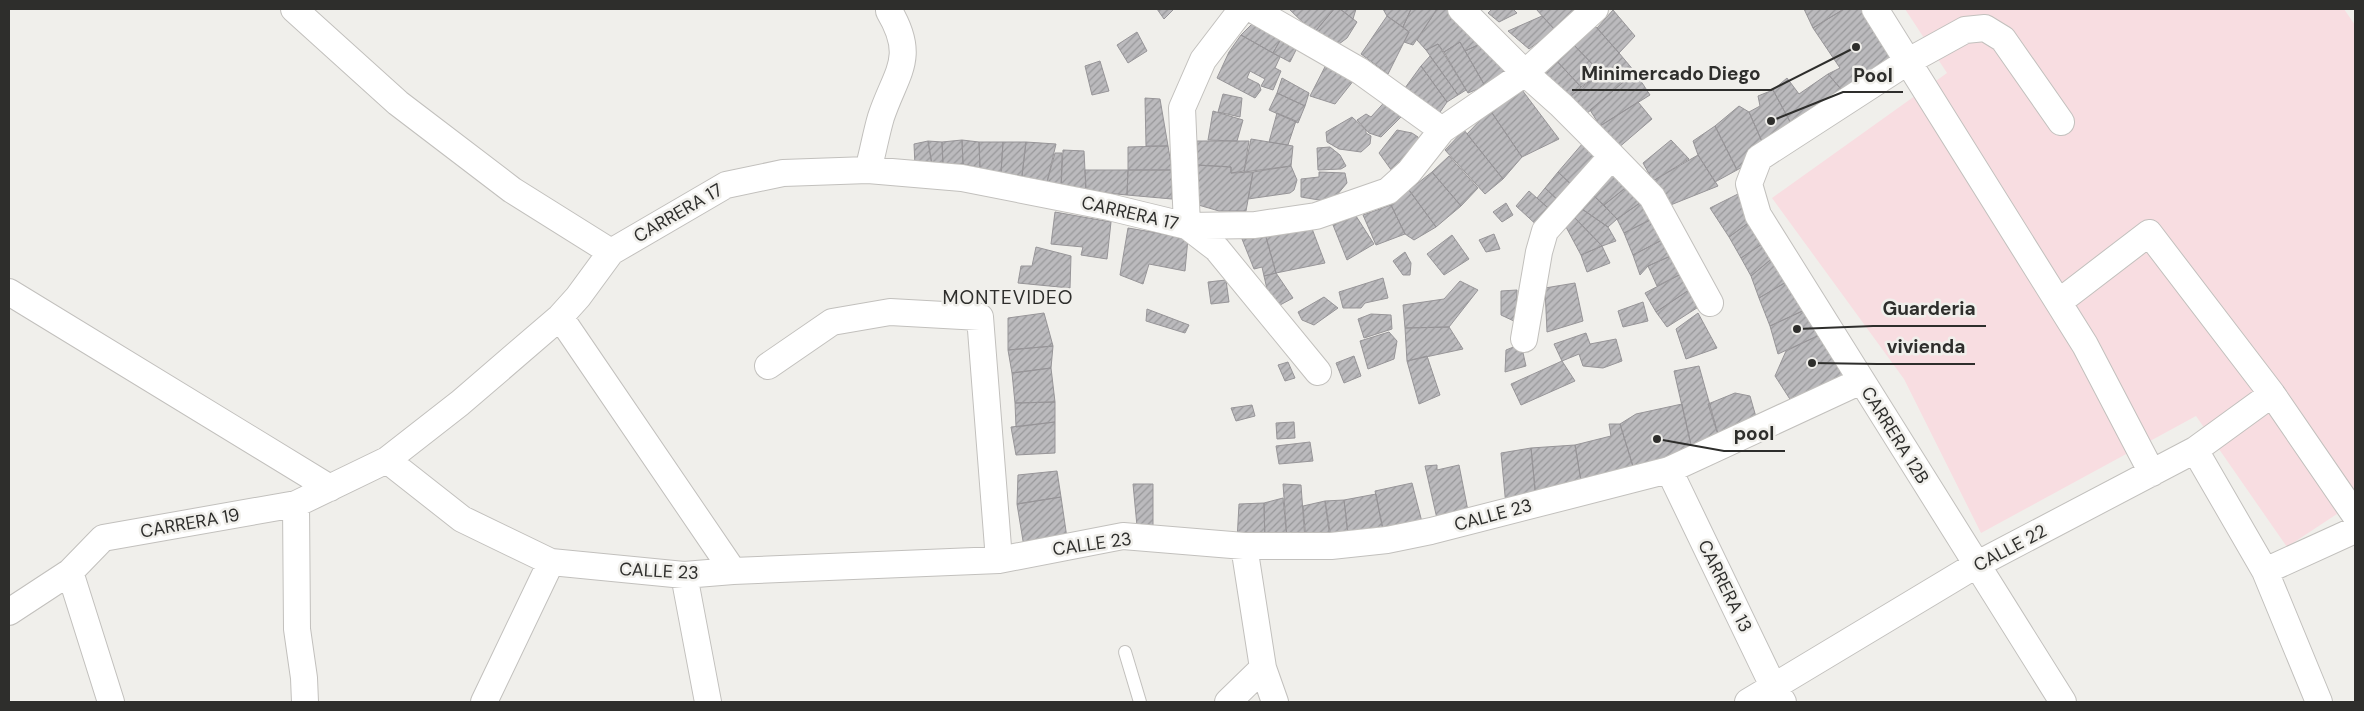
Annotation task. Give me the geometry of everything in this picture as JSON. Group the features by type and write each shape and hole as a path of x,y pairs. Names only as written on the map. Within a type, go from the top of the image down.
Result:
{"street":[{"path":"294,9 398,103 512,190 611,252"},
{"path":"1242,9 1203,60 1182,108 1187,226 1217,249 1318,372"},
{"path":"1252,9 1360,71 1442,130"},
{"path":"1461,9 1525,73 1561,105 1652,197 1710,303"},
{"name":"CARRERA 17","path":"388,460 460,403 560,317 578,297 611,252 726,184 783,173 868,170 962,178 1109,207 1187,226 1255,226 1316,216 1388,191 1409,172 1442,130 1525,73 1595,9"},
{"path":"1875,9 2085,345 2152,473"},
{"path":"868,170 881,117 900,72 904,48 900,30 884,10"},
{"name":"CARRERA 12B","path":"2061,122 2003,39 1985,28 1965,30 1907,62 1759,158 1749,184 1758,215 2063,702"},
{"path":"1524,339 1545,231 1612,156"},
{"path":"2059,302 2149,233 2272,394 2355,515"},
{"path":"9,292 330,488"},
{"path":"768,366 832,322 890,312 980,317 999,560"},
{"path":"560,317 733,571"},
{"name":"CALLE 23","path":"388,460 462,519 551,562 684,575 733,571 999,560 1124,536 1244,546 1331,546 1386,540 1431,531 1669,470 1861,381"},
{"name":"CALLE 22","path":"1748,702 1779,695 1976,565 2195,450 2272,394"},
{"path":"2195,450 2265,571 2319,702"},
{"name":"CARRERA 19","path":"9,612 70,572 103,538 296,504 388,460"},
{"name":"CARRERA 13","path":"1669,470 1779,695"},
{"path":"296,504 296,629 304,678 305,702"},
{"path":"2265,571 2355,530"},
{"path":"1244,546 1263,668 1275,702"},
{"path":"484,702 551,562"},
{"path":"70,572 111,702"},
{"path":"684,575 708,702"},
{"path":"1228,702 1263,668"}],"lane":[{"path":"1125,652 1140,702"}],"shaded area":[{"path":"1905,9 2344,9 2355,25 2355,502 2287,547 2196,416 1981,533 1904,379 1772,198 1947,73"}],"building":[{"path":"1157,9 1174,9 1164,19"},
{"path":"1289,9 1334,9 1314,33"},
{"path":"1334,9 1340,9 1357,22 1347,38 1339,44 1313,34"},
{"path":"1340,9 1356,9 1353,19"},
{"path":"1383,9 1411,9 1403,27 1387,16"},
{"path":"1411,9 1437,9 1413,45 1404,42 1409,32 1403,27"},
{"path":"1437,9 1458,9 1489,40 1465,51 1460,42 1444,52 1438,44 1426,50 1417,40"},
{"path":"1492,9 1513,9 1517,13 1499,22 1488,13"},
{"path":"1536,9 1581,9 1555,30"},
{"path":"1804,9 1844,9 1813,28"},
{"path":"1844,9 1863,9 1896,66 1846,95 1828,74 1840,68 1813,28"},
{"path":"1613,10 1635,36 1619,53 1597,28"},
{"path":"1387,16 1409,32 1388,74 1361,54"},
{"path":"1542,16 1555,30 1529,49 1508,31"},
{"path":"1254,22 1283,35 1273,53 1241,35"},
{"path":"1590,23 1597,28 1619,53 1601,73 1570,41"},
{"path":"1137,32 1147,51 1128,63 1117,45"},
{"path":"1241,35 1280,57 1275,68 1281,71 1273,90 1261,86 1265,79 1250,71 1247,78 1259,84 1261,90 1255,98 1217,78 1229,52"},
{"path":"1283,35 1300,42 1290,62 1273,53"},
{"path":"1489,40 1509,73 1485,86 1465,51"},
{"path":"1570,41 1601,73 1581,87 1554,58"},
{"path":"1460,42 1485,86 1468,93 1444,52"},
{"path":"1438,44 1466,90 1458,95 1426,50"},
{"path":"1619,53 1635,72 1585,115 1571,96 1601,73"},
{"path":"1430,56 1458,95 1447,102 1421,66"},
{"path":"1554,58 1581,87 1563,103 1537,78"},
{"path":"1329,59 1358,75 1335,104 1310,96"},
{"path":"1100,61 1109,91 1092,95 1085,66"},
{"path":"1421,66 1447,102 1438,115 1405,88"},
{"path":"1635,72 1650,95 1600,126 1590,110"},
{"path":"1828,74 1846,95 1795,131 1773,90 1787,78 1799,94"},
{"path":"1282,78 1309,93 1305,106 1277,93"},
{"path":"1519,86 1559,139 1522,157 1490,110"},
{"path":"1773,90 1795,131 1767,153 1749,112 1760,106 1758,96"},
{"path":"1277,93 1305,106 1298,123 1269,110"},
{"path":"1223,94 1242,98 1240,117 1218,112"},
{"path":"1390,96 1410,108 1381,137 1369,133 1357,120 1366,114 1371,117"},
{"path":"1145,98 1160,99 1168,146 1146,146"},
{"path":"1638,102 1652,119 1617,149 1600,126"},
{"path":"1739,106 1749,112 1767,153 1737,170 1715,126"},
{"path":"1490,110 1522,157 1503,179 1467,134"},
{"path":"1213,111 1243,120 1237,141 1208,140"},
{"path":"1277,113 1296,121 1288,145 1269,142"},
{"path":"1352,117 1371,136 1370,144 1361,152 1339,149 1327,142 1326,132"},
{"path":"1715,126 1737,170 1715,182 1698,155 1693,141"},
{"path":"1397,130 1412,133 1418,137 1420,146 1397,178 1379,153"},
{"path":"1464,130 1503,179 1485,194 1445,150"},
{"path":"1251,139 1293,146 1291,166 1244,172"},
{"path":"962,140 963,164 943,165 942,142"},
{"path":"962,140 979,142 980,168 963,164"},
{"path":"1671,140 1689,159 1653,181 1643,163"},
{"path":"928,141 932,165 915,166 914,144"},
{"path":"928,141 942,142 943,165 932,165"},
{"path":"1197,141 1249,141 1244,171 1231,173 1231,167 1197,165"},
{"path":"979,142 1003,142 1001,173 980,168"},
{"path":"1003,142 1026,142 1022,176 1001,173"},
{"path":"1026,142 1056,144 1046,186 1022,176"},
{"path":"1583,143 1601,164 1577,190 1558,172"},
{"path":"1168,146 1172,170 1128,170 1128,147"},
{"path":"1330,147 1340,155 1346,166 1341,169 1318,170 1317,148"},
{"path":"1063,150 1084,151 1086,191 1061,189"},
{"path":"1055,153 1062,153 1061,189 1046,186"},
{"path":"1698,155 1718,186 1668,206 1653,181"},
{"path":"1449,156 1478,188 1461,206 1432,172"},
{"path":"1197,165 1231,167 1231,173 1253,172 1246,211 1219,211 1195,204"},
{"path":"1619,165 1634,181 1604,205 1590,192"},
{"path":"1291,166 1297,180 1294,190 1290,193 1248,199 1253,172"},
{"path":"1085,170 1128,170 1127,195 1086,191"},
{"path":"1128,170 1172,170 1172,199 1127,195"},
{"path":"1319,172 1345,173 1347,183 1331,202 1301,197 1301,179 1319,177"},
{"path":"1432,172 1461,206 1436,227 1409,190"},
{"path":"1558,172 1577,190 1564,206 1545,188"},
{"path":"1634,181 1647,198 1617,219 1604,205"},
{"path":"1545,188 1564,206 1556,215 1537,198"},
{"path":"1409,190 1436,227 1414,240 1405,234 1391,205"},
{"path":"1529,191 1556,215 1541,229 1516,206"},
{"path":"1744,191 1751,221 1729,237 1710,208"},
{"path":"1590,192 1617,219 1608,227 1579,207"},
{"path":"1647,198 1656,217 1624,233 1617,219"},
{"path":"1506,203 1513,215 1502,222 1493,212"},
{"path":"1391,205 1405,234 1376,245 1363,215"},
{"path":"1579,207 1608,227 1616,241 1602,246 1574,217"},
{"path":"1055,212 1111,222 1107,259 1081,255 1083,247 1051,244"},
{"path":"1356,216 1374,244 1347,260 1333,225"},
{"path":"1574,217 1602,246 1581,255 1566,227"},
{"path":"1656,217 1664,239 1633,255 1624,233"},
{"path":"1751,221 1765,242 1741,258 1729,237"},
{"path":"1311,226 1325,263 1276,273 1266,237"},
{"path":"1128,228 1188,238 1185,271 1149,264 1143,284 1120,275"},
{"path":"1494,234 1500,249 1486,252 1479,240"},
{"path":"1452,235 1469,259 1444,275 1427,254"},
{"path":"1266,237 1276,273 1264,276 1262,267 1254,269 1242,239"},
{"path":"1664,239 1673,255 1648,266 1640,275 1633,255"},
{"path":"1765,242 1775,256 1751,276 1741,258"},
{"path":"1602,246 1610,263 1587,272 1581,255"},
{"path":"1036,247 1071,256 1070,288 1018,283 1021,266 1032,266"},
{"path":"1405,252 1411,263 1410,275 1403,275 1393,261"},
{"path":"1673,255 1683,273 1657,286 1648,266"},
{"path":"1775,256 1790,280 1759,298 1751,276"},
{"path":"1276,273 1293,298 1280,305 1267,289 1264,276"},
{"path":"1683,273 1692,288 1656,312 1645,293"},
{"path":"1383,278 1388,298 1365,303 1361,308 1343,308 1339,292"},
{"path":"1791,279 1809,308 1770,326 1759,298"},
{"path":"1226,280 1229,302 1211,304 1208,282"},
{"path":"1460,281 1478,290 1449,327 1405,328 1403,305 1444,299"},
{"path":"1575,283 1583,321 1547,332 1545,288"},
{"path":"1692,288 1700,306 1667,327 1656,312"},
{"path":"1517,290 1516,322 1501,315 1501,291"},
{"path":"1324,297 1338,308 1314,325 1302,320 1298,312"},
{"path":"1643,302 1648,321 1623,327 1618,311"},
{"path":"1809,308 1826,332 1778,354 1770,326"},
{"path":"1147,309 1189,325 1185,333 1146,321"},
{"path":"1044,313 1053,346 1008,350 1008,318"},
{"path":"1698,313 1717,348 1686,359 1676,329"},
{"path":"1371,314 1391,315 1392,329 1364,338 1358,319"},
{"path":"1449,327 1463,349 1407,361 1405,328"},
{"path":"1389,332 1397,341 1394,359 1368,369 1360,341"},
{"path":"1826,332 1853,380 1795,407 1775,376 1786,351"},
{"path":"1586,333 1590,344 1616,339 1622,361 1603,368 1583,366 1579,354 1562,361 1554,344"},
{"path":"1521,344 1526,366 1505,372 1506,350"},
{"path":"1053,346 1051,368 1012,373 1008,350"},
{"path":"1354,356 1361,376 1344,383 1336,363"},
{"path":"1427,356 1440,395 1419,404 1407,361"},
{"path":"1562,361 1575,381 1521,405 1511,384"},
{"path":"1288,362 1295,378 1285,381 1278,365"},
{"path":"1699,366 1720,441 1693,454 1674,371"},
{"path":"1051,368 1055,402 1015,403 1012,373"},
{"path":"1735,393 1750,396 1758,424 1720,441 1708,404"},
{"path":"1055,402 1055,422 1016,427 1015,403"},
{"path":"1682,404 1693,454 1635,473 1620,424 1636,414"},
{"path":"1252,405 1255,416 1236,421 1231,408"},
{"path":"1055,422 1055,453 1016,455 1011,427"},
{"path":"1294,422 1295,438 1277,439 1276,423"},
{"path":"1609,424 1620,424 1635,473 1582,487 1575,445 1611,436"},
{"path":"1310,442 1313,461 1279,464 1276,446"},
{"path":"1575,445 1582,487 1536,499 1531,448"},
{"path":"1531,448 1536,499 1506,506 1501,453"},
{"path":"1437,465 1437,470 1459,465 1469,516 1438,523 1425,466"},
{"path":"1057,471 1061,497 1017,504 1018,475"},
{"path":"1412,483 1423,526 1384,535 1375,491"},
{"path":"1133,484 1153,484 1153,528 1137,526"},
{"path":"1283,484 1301,485 1305,540 1287,538"},
{"path":"1376,494 1384,535 1349,543 1344,500"},
{"path":"1061,497 1067,538 1024,547 1017,504"},
{"path":"1283,498 1287,539 1265,541 1264,503"},
{"path":"1344,500 1349,543 1331,538 1325,501"},
{"path":"1325,501 1330,538 1306,540 1303,506"},
{"path":"1264,503 1265,541 1237,541 1239,504"}],"place":[{"name":"Minimercado Diego","path":"1856,47"},
{"name":"Pool","path":"1771,121"},
{"name":"Guarderia","path":"1797,329"},
{"name":"vivienda","path":"1812,363"},
{"name":"pool","path":"1657,439"}],"district":[{"name":"MONTEVIDEO","path":"1008,297"}]}
